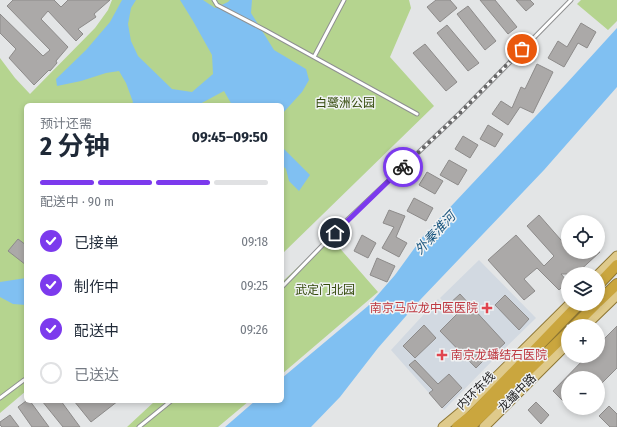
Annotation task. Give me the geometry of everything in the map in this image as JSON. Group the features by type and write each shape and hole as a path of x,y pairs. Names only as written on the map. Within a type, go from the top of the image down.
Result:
{"highway":[{"path":"605,278 617,265"},
{"path":"605,295 617,284"},
{"name":"内环东线","path":"457,427 472,415 572,311"},
{"path":"581,319 589,311"},
{"name":"内环东线","path":"470,427 561,339"}],"main road":[{"path":"605,268 617,256"},
{"path":"592,319 617,295"},
{"path":"443,427 461,412 563,311"},
{"name":"龙蟠中路","path":"484,427 561,350"}],"lane":[{"path":"214,0 217,5 416,114"},
{"path":"314,57 344,0"},
{"path":"284,285 348,219 460,113 571,0"},
{"path":"0,398 24,380"},
{"path":"139,427 169,403"}],"shaded area":[{"name":"南京马应龙中医医院","path":"479,260 536,318 495,358 440,298"},
{"name":"南京龙蟠结石医院","path":"438,299 493,360 444,410 391,350"}],"green space":[{"name":"白鹭洲公园","path":"112,0 409,0 411,8 390,57 434,106 284,252 284,103 24,103 24,393 0,413 0,58 15,78 30,94 95,28 108,10"},
{"path":"581,0 617,0 617,21 608,30 577,4"},
{"name":"武定门北园","path":"330,237 378,292 284,372 284,280"},
{"path":"153,403 247,403 218,427 127,427"}],"water":[{"path":"122,0 136,0 131,8 128,24 131,41 138,56 172,89 192,92 213,74 212,55 180,0 203,0 215,8 230,0 252,0 251,13 274,50 306,69 309,80 302,92 284,112 284,103 231,103 224,91 202,103 132,103 126,83 119,71 57,86 56,79 86,50 110,22"},
{"name":"外秦淮河","path":"617,28 617,87 544,170 420,300 378,348 340,397 311,427 225,427 253,403 284,403 284,376 368,306 395,275 424,235"},
{"path":"284,149 310,175 299,191 289,181 286,169 284,167"},
{"path":"24,278 24,305 13,304 0,297 0,282"}],"building":[{"path":"13,0 54,0 61,7 68,0 110,0 94,14 96,17 78,29 83,34 76,41 48,11 41,19 68,47 50,71 49,70 34,85 9,58 16,49 0,33 0,14 43,56 50,50 7,6"},
{"path":"436,0 450,0 457,8 440,22 427,7"},
{"path":"480,0 495,0 517,27 508,34"},
{"path":"516,0 530,0 534,4 526,11"},
{"path":"468,6 496,41 485,50 457,14"},
{"path":"581,23 596,32 587,48 578,43 564,67 548,58 558,41 567,47"},
{"path":"447,25 479,63 468,71 437,33"},
{"path":"425,44 457,82 446,91 413,53"},
{"path":"537,64 553,72 533,113 520,107 508,125 492,114 501,101 512,108 521,87 525,89"},
{"path":"488,125 503,134 495,147 480,139"},
{"path":"463,136 478,145 470,158 455,149"},
{"path":"449,160 467,170 458,185 440,175"},
{"path":"427,172 443,181 435,194 419,185"},
{"path":"414,198 433,208 426,221 407,211"},
{"path":"389,210 405,216 396,237 407,243 399,257 382,248 394,227 383,223"},
{"path":"539,215 561,240 561,259 592,259 584,267 561,267 561,288 559,290 537,268 524,279 535,291 524,300 488,260 516,235 544,266 554,256 527,226"},
{"path":"362,235 376,243 368,258 354,251"},
{"path":"18,239 24,244 24,263 8,251"},
{"path":"377,258 395,266 387,282 370,275"},
{"path":"460,294 505,343 493,354 492,352 476,368 440,331 457,314 448,305"},
{"path":"505,295 529,319 519,330 495,305"},
{"path":"424,325 436,338 415,358 403,346"},
{"path":"617,326 617,368 605,380 605,371 572,371 580,363 605,363 605,338"},
{"path":"415,360 438,384 449,374 462,388 442,408 429,393 433,390 409,365"},
{"path":"561,383 561,399 553,391"},
{"path":"24,402 31,403 49,427 32,427 18,407"},
{"path":"536,402 549,415 541,424 528,410"},
{"path":"44,403 62,403 80,427 63,427"},
{"path":"76,403 115,403 91,422"},
{"path":"609,406 617,414 617,427 610,427 599,416 605,415 605,410"},
{"path":"10,415 19,427 2,427 0,425 0,422"}],"way so far":[{"path":"403,167 460,113 522,49"}],"place":[{"name":"南京马应龙中医医院","path":"487,308"},
{"name":"南京龙蟠结石医院","path":"442,355"}],"route":[{"path":"335,233 403,167"}]}
